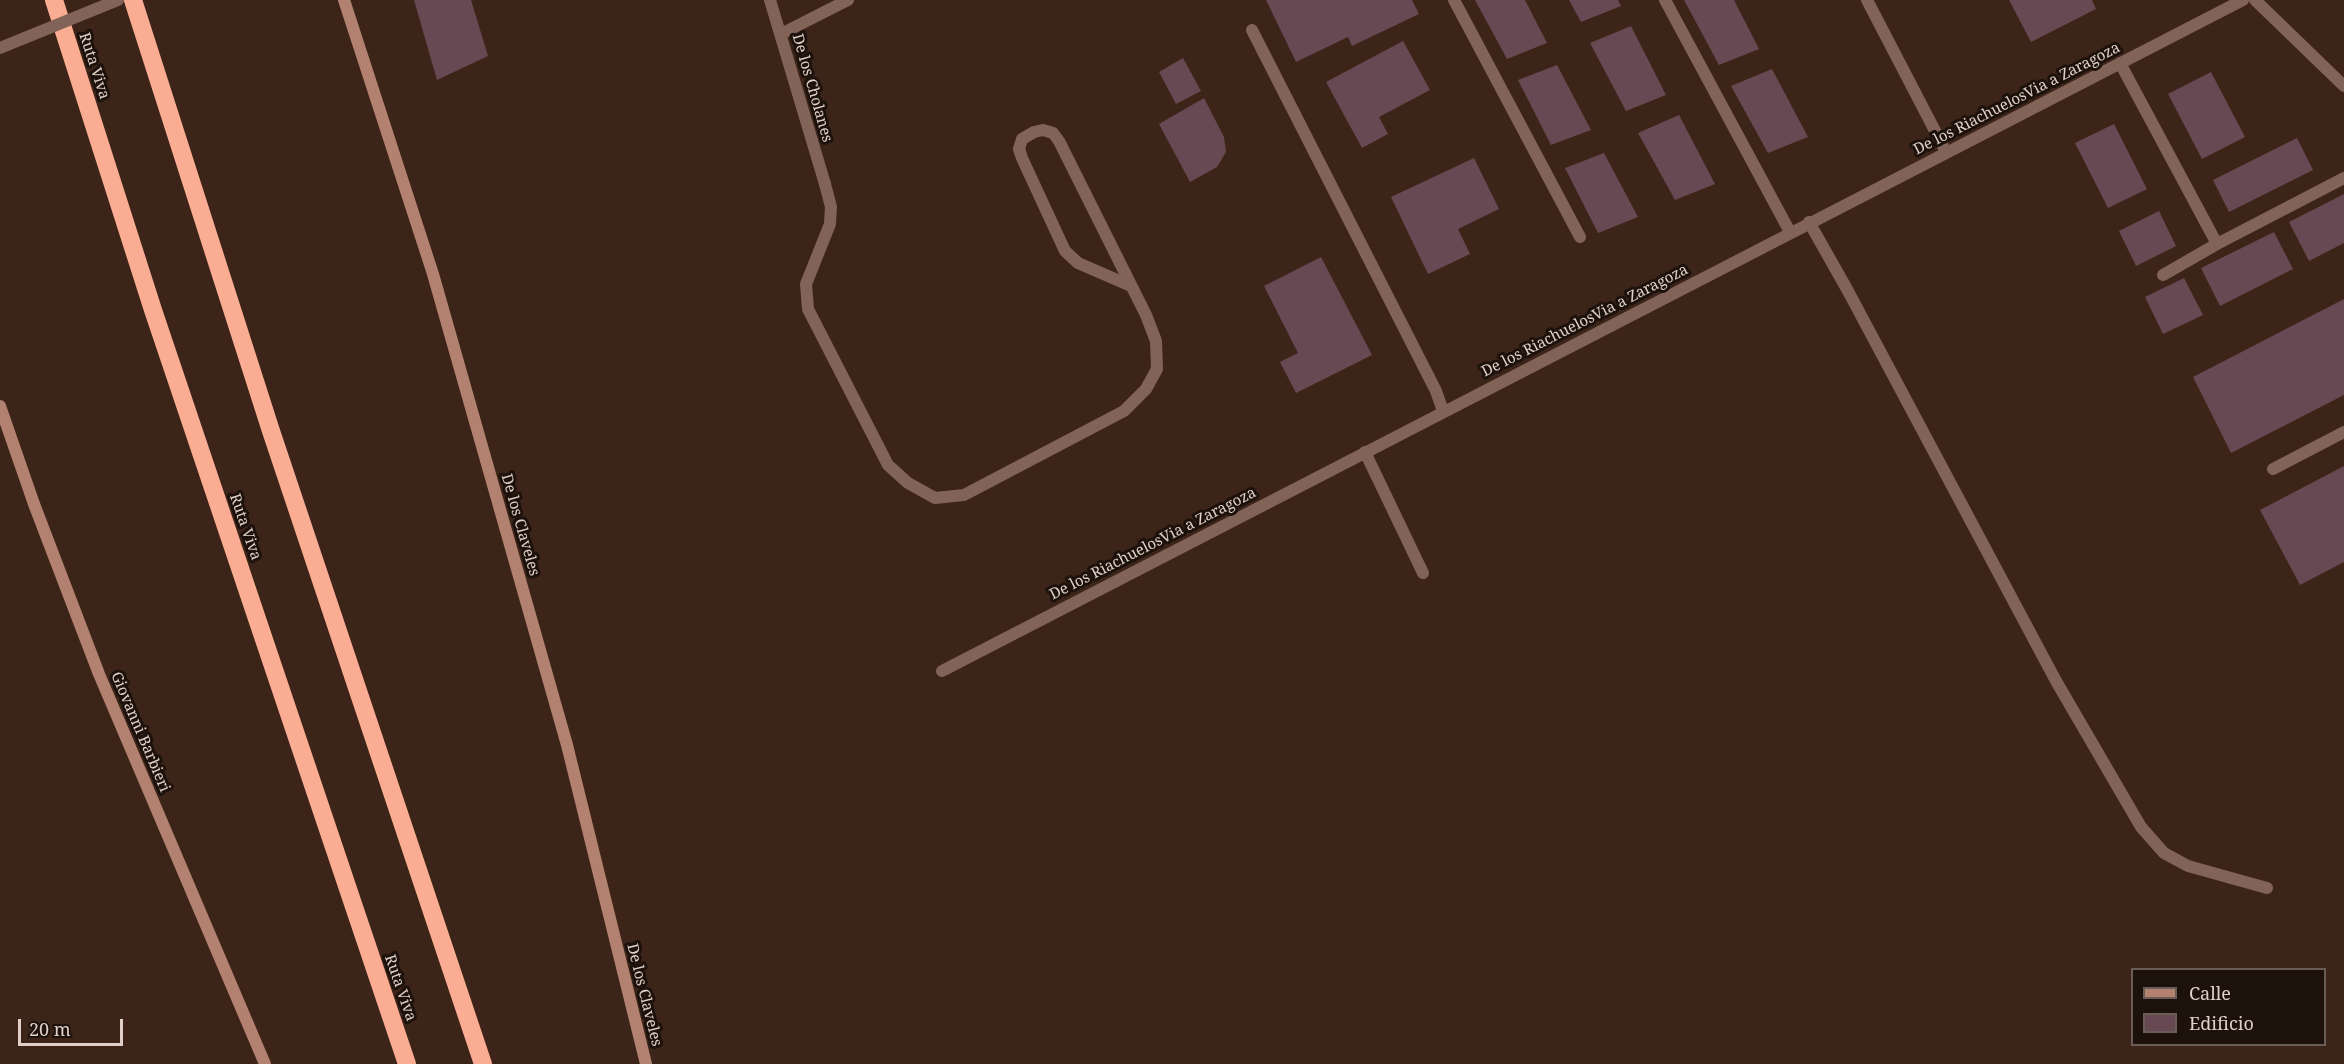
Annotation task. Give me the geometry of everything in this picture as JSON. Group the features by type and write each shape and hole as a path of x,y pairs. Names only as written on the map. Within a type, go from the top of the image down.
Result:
{"highway":[{"name":"Ruta Viva","path":"54,0 153,310 407,1064"},
{"path":"133,0 271,431 483,1064"}],"main road":[{"name":"De los Claveles","path":"344,0 433,274 567,745 646,1064"},
{"name":"Giovanni Barbieri","path":"0,406 34,504 99,674 265,1064"}],"street":[{"path":"0,48 118,0"},
{"name":"De los Cholanes","path":"770,0 831,207 830,224 806,284 808,309 888,465 908,483 935,498 964,495 1124,411 1146,390 1157,369 1156,341 1131,286 1059,141 1053,133 1043,130 1022,139 1019,149 1022,158 1065,251 1078,263 1131,286"},
{"path":"781,34 848,0"},
{"path":"1454,0 1580,237"},
{"path":"1665,0 1790,232"},
{"path":"1867,0 1946,152"},
{"name":"De los RiachuelosVia a Zaragoza","path":"942,671 2243,0"},
{"path":"2255,0 2344,86"},
{"path":"1252,30 1436,391 1443,411"},
{"path":"2120,63 2217,244"},
{"path":"2163,275 2217,244 2344,178"},
{"path":"1809,222 2056,681 2141,827 2164,853 2188,866 2267,888"},
{"path":"2273,469 2344,432"},
{"path":"1365,452 1423,573"}],"building":[{"path":"414,0 471,0 488,56 437,80"},
{"path":"1266,0 1412,0 1419,14 1352,46 1348,37 1296,62"},
{"path":"1475,0 1525,0 1547,43 1507,59"},
{"path":"1569,0 1618,0 1621,6 1581,22"},
{"path":"1684,0 1734,0 1759,49 1719,65"},
{"path":"2009,0 2092,0 2096,9 2031,42"},
{"path":"1631,26 1666,95 1626,111 1590,43"},
{"path":"1403,41 1430,90 1379,117 1388,134 1362,148 1326,82"},
{"path":"1183,58 1201,91 1176,104 1159,72"},
{"path":"1557,65 1591,130 1551,145 1518,80"},
{"path":"1772,69 1808,137 1768,153 1731,86"},
{"path":"2211,72 2245,137 2202,159 2168,94"},
{"path":"1204,98 1224,137 1226,152 1217,167 1190,182 1159,124"},
{"path":"1679,115 1715,184 1675,200 1638,133"},
{"path":"2114,124 2147,189 2108,208 2075,143"},
{"path":"2297,138 2313,170 2229,212 2213,180"},
{"path":"1604,153 1638,217 1598,233 1565,168"},
{"path":"1474,158 1499,209 1458,229 1470,254 1428,274 1391,197"},
{"path":"2344,194 2344,243 2309,261 2289,222"},
{"path":"2159,211 2176,246 2136,266 2119,231"},
{"path":"2274,232 2293,269 2220,306 2201,268"},
{"path":"1321,257 1372,355 1296,393 1280,362 1298,353 1264,286"},
{"path":"2184,278 2203,315 2163,334 2145,297"},
{"path":"2344,299 2344,395 2231,453 2193,377"},
{"path":"2344,466 2344,562 2300,585 2260,510"}]}
